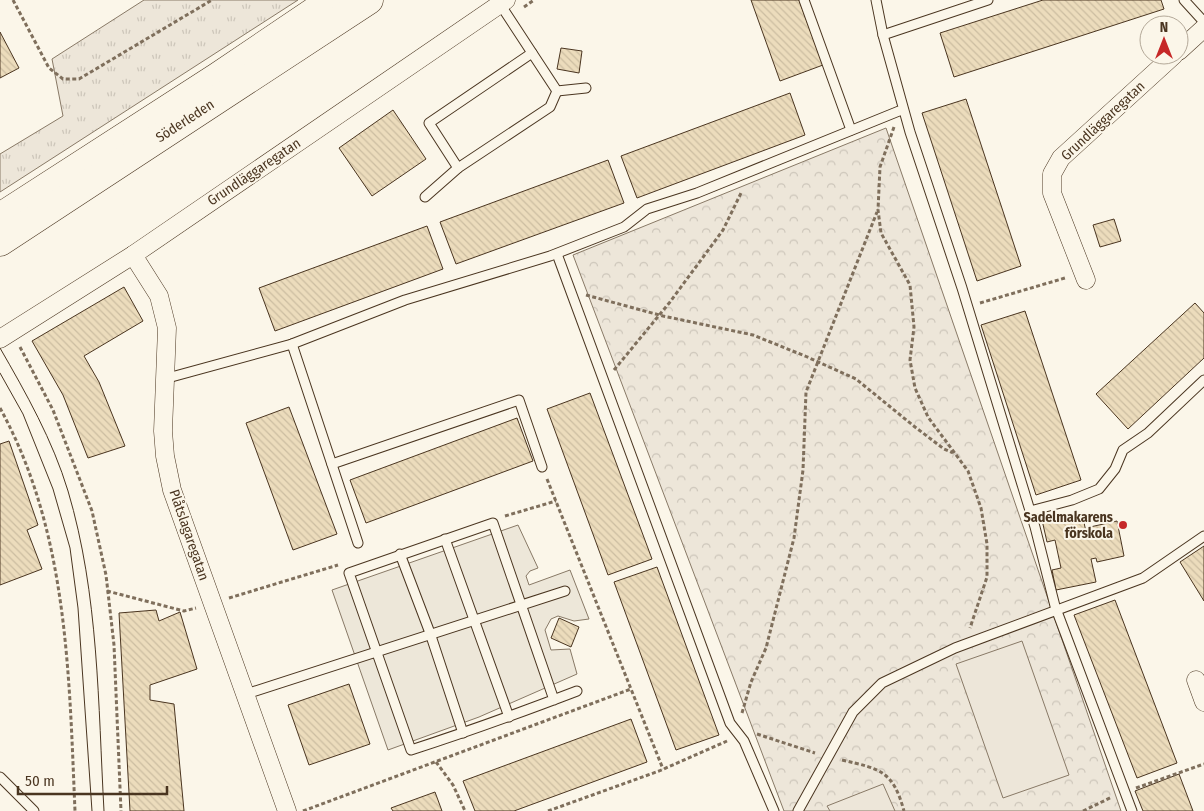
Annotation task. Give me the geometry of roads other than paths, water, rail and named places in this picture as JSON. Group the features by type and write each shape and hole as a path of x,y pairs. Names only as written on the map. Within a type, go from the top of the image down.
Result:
{"highway":[{"name":"Söderleden","path":"0,217 217,77 331,0"},
{"name":"Söderleden","path":"0,242 369,0"}],"street":[{"name":"Grundläggaregatan","path":"6,336 133,254 503,2"},
{"path":"1189,42 1204,28"},
{"name":"Grundläggaregatan","path":"1086,280 1052,193 1052,174 1061,158 1163,65"},
{"name":"Plåtslagaregatan","path":"133,254 159,296 167,328 164,379 165,456 172,490 287,811"},
{"path":"1196,680 1204,702"}],"lane":[{"path":"804,0 851,130"},
{"path":"876,0 883,35 910,132 962,288 1030,511 1056,610 1132,811"},
{"path":"883,35 988,0"},
{"path":"1184,0 1204,22"},
{"path":"503,2 532,53 557,91"},
{"path":"458,168 429,123 532,53"},
{"path":"557,91 586,88"},
{"path":"424,197 458,168 550,107 557,91"},
{"path":"164,379 292,344 405,300 556,254 624,227 646,209 697,193 899,111"},
{"path":"556,254 680,583 710,672 730,722 738,733 774,811"},
{"path":"292,344 358,543"},
{"path":"1030,511 1072,500 1099,489 1115,469 1122,450 1148,433 1204,380"},
{"path":"332,464 519,400 542,467"},
{"path":"554,700 493,523 400,554 349,574 411,750 464,733 554,700 577,691"},
{"path":"798,811 852,712 882,683 964,644 1143,578 1204,536"},
{"path":"445,539 472,620 509,716"},
{"path":"400,554 430,633 464,733"},
{"path":"246,694 430,633 565,591"},
{"path":"1,781 34,811"}],"tram line":[{"path":"0,348 29,400 55,454 68,491 78,530 86,570 95,650 104,811"},
{"path":"0,373 23,414 53,489 70,548 78,608 92,811"}],"place":[{"name":"Sadelmakarens förskola","path":"1123,525"}]}
